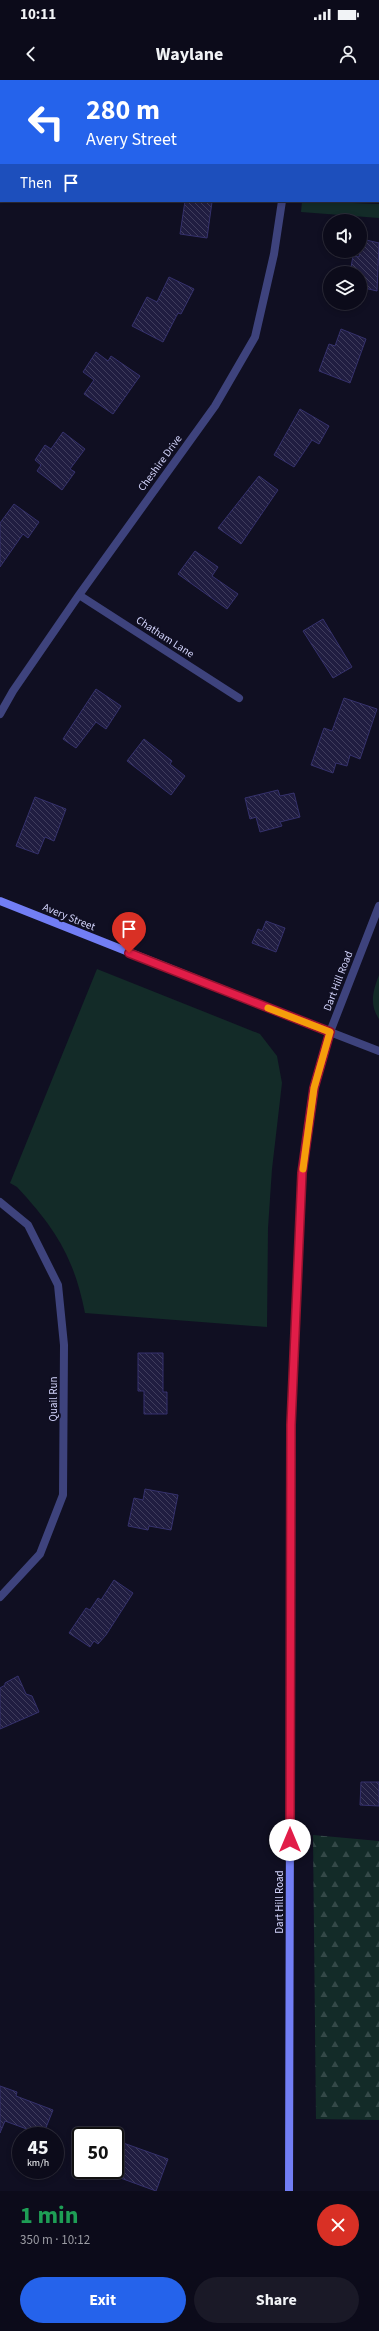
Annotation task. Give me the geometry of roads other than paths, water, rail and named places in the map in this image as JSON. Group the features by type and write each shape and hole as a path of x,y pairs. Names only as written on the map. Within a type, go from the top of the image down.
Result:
{"main road":[{"name":"Avery Street","path":"0,901 330,1032"},
{"name":"Dart Hill Road","path":"289,2191 291,1425 302,1173 314,1088 330,1032"}],"street":[{"name":"Cheshire Drive","path":"0,714 13,691 79,595 215,406 255,337 274,254 282,202"},
{"name":"Chatham Lane","path":"79,595 239,698"},
{"name":"Dart Hill Road","path":"330,1032 379,906"},
{"path":"330,1032 379,1051"},
{"name":"Quail Run","path":"0,1202 28,1226 58,1285 64,1346 63,1495 40,1554 0,1597"}]}
